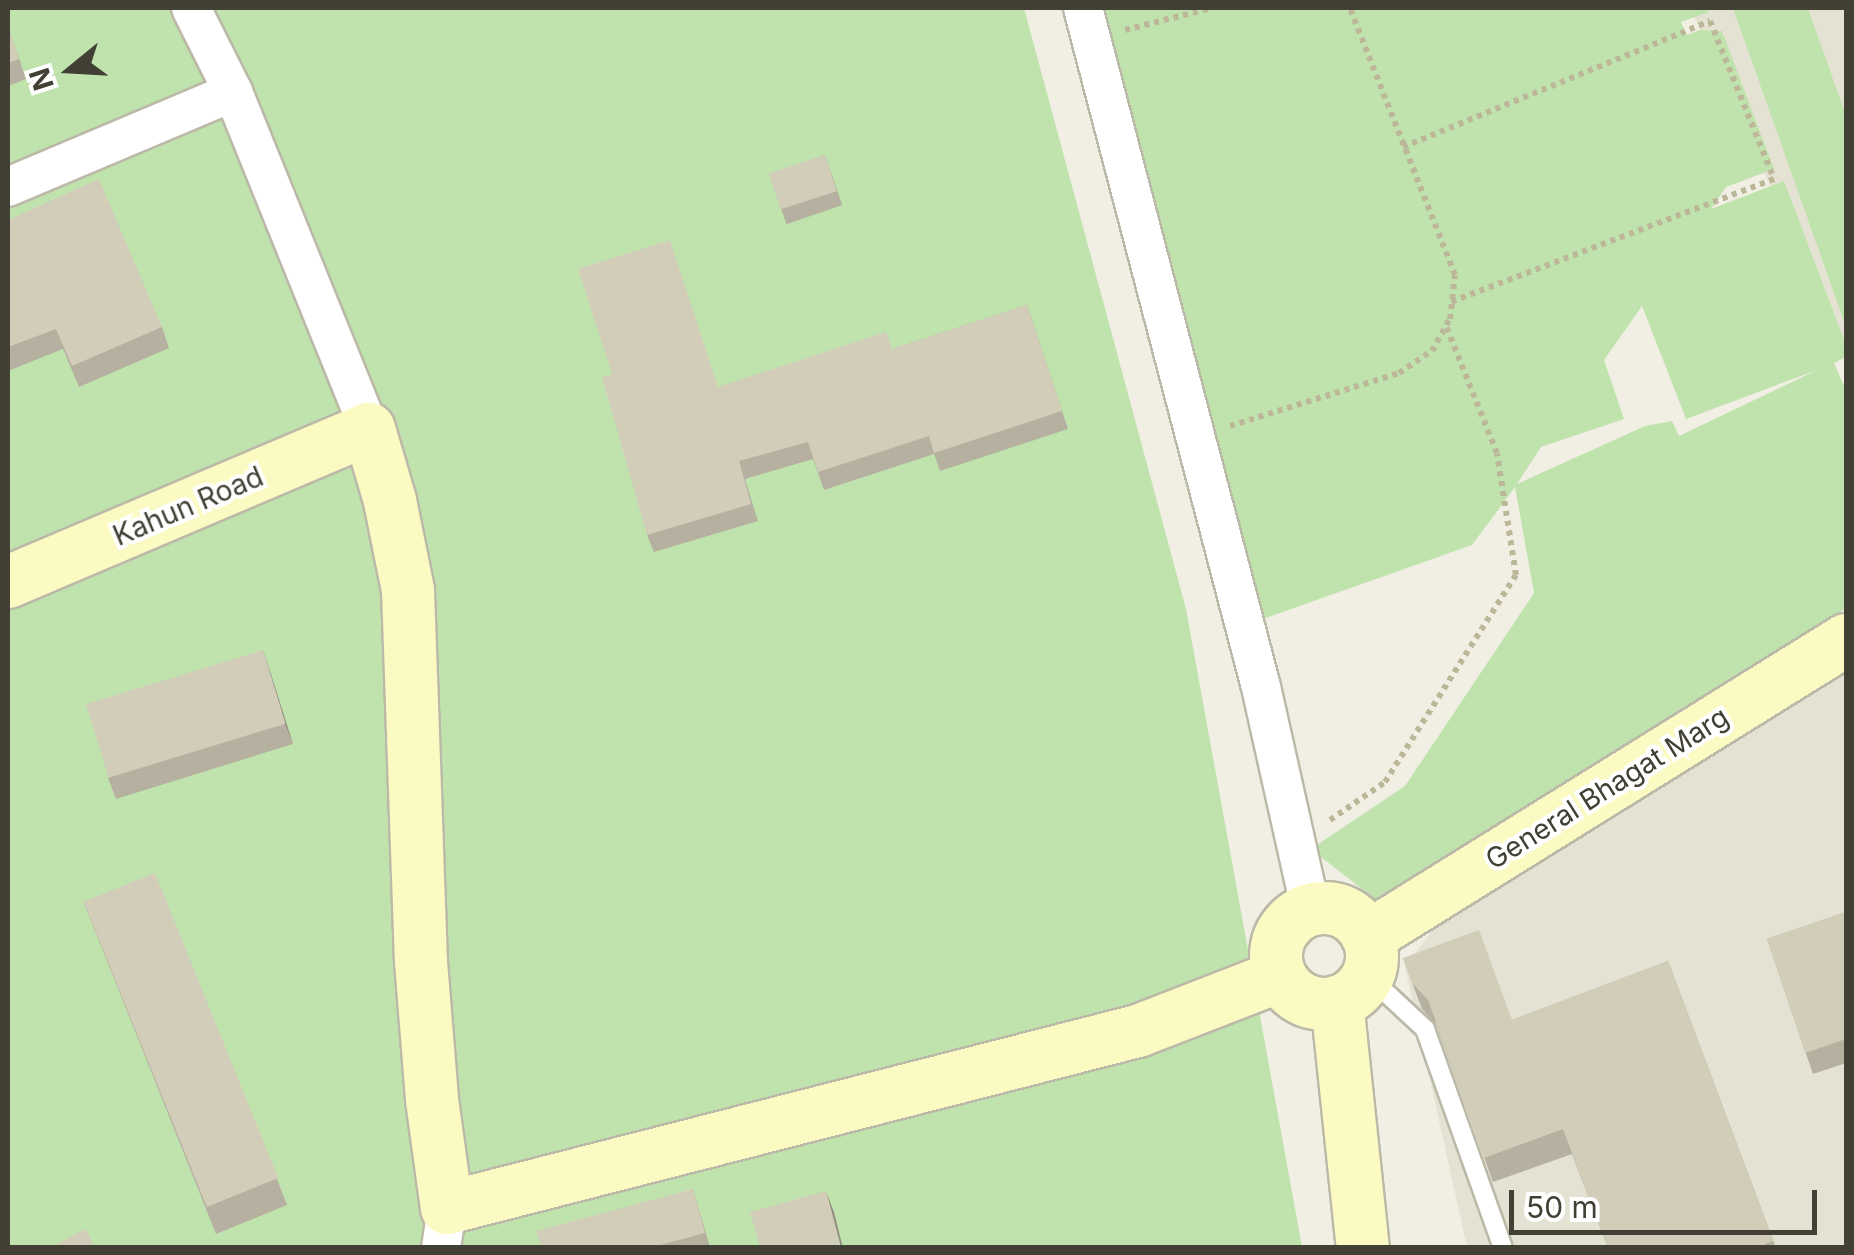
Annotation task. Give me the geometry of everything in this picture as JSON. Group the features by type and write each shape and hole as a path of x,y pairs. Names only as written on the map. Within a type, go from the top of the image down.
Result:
{"street":[{"path":"191,8 233,92 369,429 390,501 408,590 421,962 444,1228 1138,1031 1280,976"},
{"path":"1088,23 1311,910"},
{"path":"8,187 233,92"},
{"name":"Kahun Road","path":"8,582 369,429"},
{"name":"General Bhagat Marg","path":"1358,972 1846,640"},
{"path":"1358,972 1310,1002 1288,988 1280,976 1277,949 1281,936 1288,924 1311,910 1338,910 1350,916 1358,972 1362,1248"}],"lane":[{"path":"1358,972 1425,1029 1503,1248"}],"path":[{"path":"1088,23 1210,8"},
{"path":"1195,437 1399,372 1432,351 1446,326 1456,275 1350,8"},
{"path":"1403,147 1710,21 1774,178 1452,302"},
{"path":"1296,843 1385,782 1516,575 1498,453 1446,326"}],"shaded area":[{"path":"1690,8 1846,8 1846,356 1700,30"},
{"path":"1846,656 1846,1247 1467,1247 1405,967 1481,865"}],"green space":[{"path":"8,8 1024,8 1186,609 1302,1247 8,1247"},
{"path":"1096,8 1708,8 1709,12 1681,22 1687,35 1700,30 1722,31 1774,169 1726,187 1711,209 1784,181 1846,345 1846,357 1834,363 1846,390 1846,608 1686,718 1377,901 1311,849 1405,786 1534,593 1515,487 1472,545 1260,620","holes":["1642,306 1686,419 1817,370 1679,436 1672,421 1645,426 1517,484 1541,447 1624,419 1604,360"]},
{"path":"1733,8 1808,8 1846,116 1846,327"}],"building":[{"path":"8,26 19,59 8,63"},
{"path":"825,155 837,191 781,209 769,173"},
{"path":"99,179 162,327 72,366 56,329 8,347 8,220"},
{"path":"670,240 718,387 886,332 892,349 1027,305 1062,411 934,453 929,436 818,472 808,442 739,461 751,504 647,535 602,377 612,374 578,269"},
{"path":"263,650 286,724 109,778 86,704"},
{"path":"155,873 278,1178 207,1207 84,902"},
{"path":"1846,912 1846,1039 1805,1053 1767,939"},
{"path":"1479,930 1512,1020 1668,961 1773,1241 1756,1248 1608,1248 1563,1129 1484,1158 1428,1000 1413,984 1403,958"},
{"path":"693,1189 705,1233 649,1248 541,1248 536,1231"},
{"path":"826,1191 841,1248 760,1248 750,1212"},
{"path":"86,1229 95,1248 49,1248"}]}
